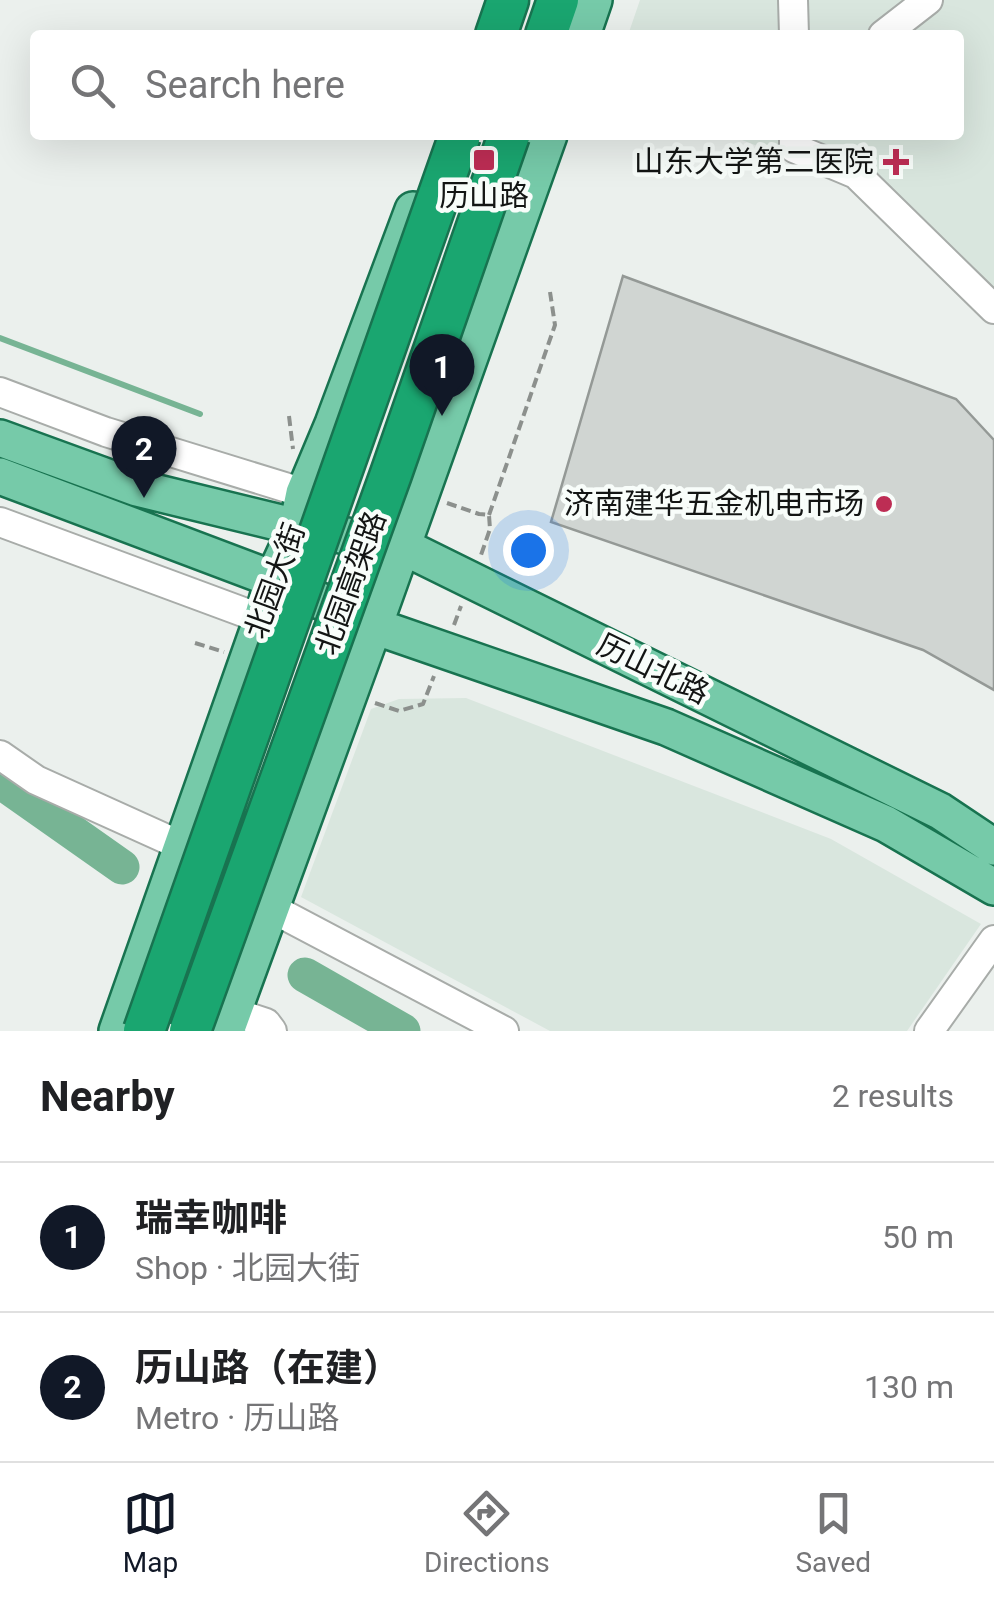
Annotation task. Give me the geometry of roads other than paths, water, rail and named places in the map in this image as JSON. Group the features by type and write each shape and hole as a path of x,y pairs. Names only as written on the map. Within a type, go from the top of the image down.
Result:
{"highway":[{"path":"498,30 508,0"},
{"path":"548,30 558,0"},
{"name":"北园高架路","path":"144,1031 458,140"},
{"name":"北园高架路","path":"190,1031 507,140"}],"main road":[{"path":"481,30 492,0"},
{"path":"584,30 594,0"},
{"name":"北园大街","path":"117,1031 273,579 440,140"},
{"path":"230,1022 547,140"},
{"path":"0,438 137,488 300,510"},
{"path":"0,476 273,579 374,626"},
{"name":"历山北路","path":"300,510 402,546 940,811 994,847"},
{"path":"262,620 374,626"},
{"name":"历山北路","path":"374,626 666,728 886,824 994,887"}],"street":[{"path":"793,0 794,30"},
{"path":"889,30 928,0"},
{"path":"794,140 794,148 856,174 994,308"},
{"path":"0,392 300,510"},
{"path":"0,522 262,620"},
{"path":"0,756 36,780 182,846"},
{"path":"271,908 504,1031"},
{"path":"930,1031 994,940"},
{"path":"230,1022 266,1023 272,1031"}],"waterway":[{"path":"0,338 200,414"},
{"path":"0,781 122,867"},
{"path":"305,975 403,1031"}],"place":[{"name":"历山路","path":"484,160"},
{"name":"山东大学第二医院","path":"896,162"},
{"name":"瑞幸咖啡","path":"442,416"},
{"name":"历山路（在建）","path":"144,498"},
{"name":"济南建华五金机电市场","path":"884,504"}]}
